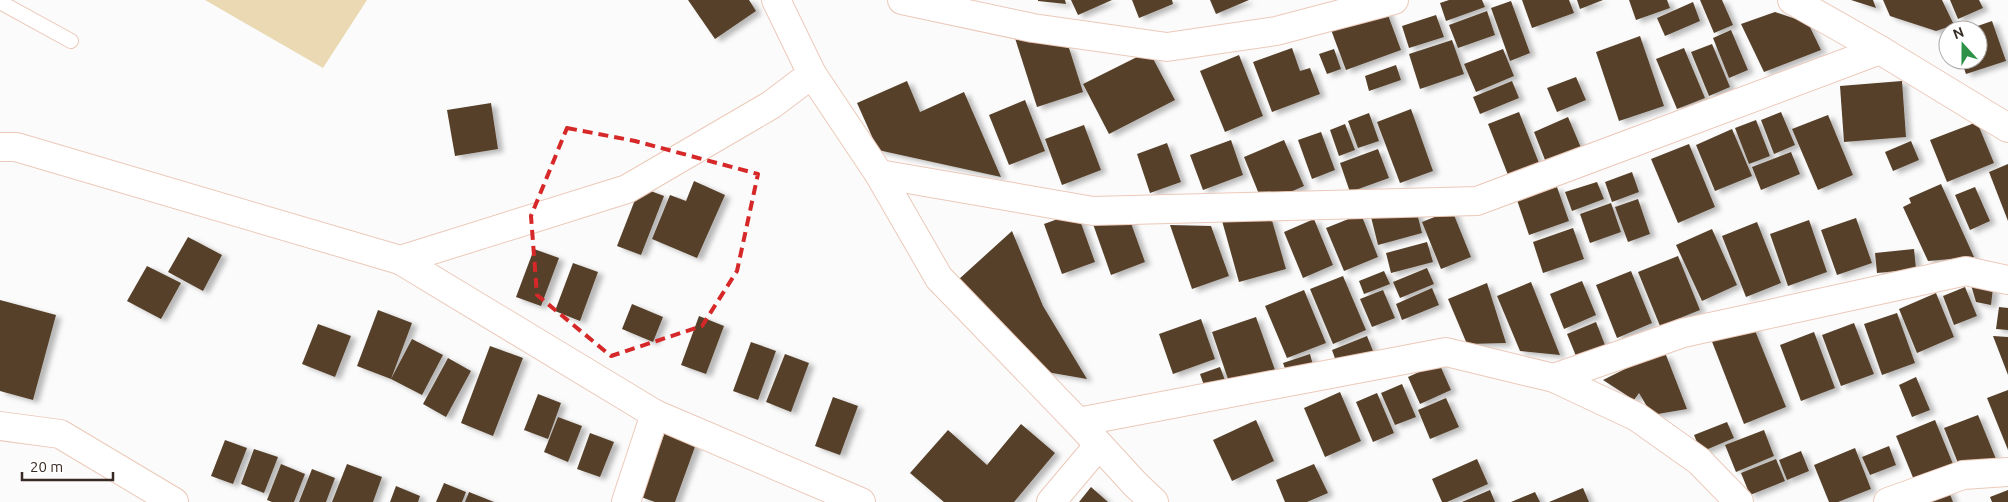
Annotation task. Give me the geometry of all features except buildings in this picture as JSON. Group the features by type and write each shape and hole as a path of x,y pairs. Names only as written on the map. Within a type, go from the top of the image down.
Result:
{"street":[{"path":"776,0 812,74 879,174 939,278 1154,502"},
{"path":"902,0 1033,28 1167,47 1276,31 1394,0"},
{"path":"1792,0 1880,50 2008,128"},
{"path":"879,174 1093,211 1476,201 1880,50"},
{"path":"400,260 626,189 771,105 812,74"},
{"path":"0,146 16,147 400,260 655,414 862,502"},
{"path":"1554,378 1683,333 1966,271 2008,280"},
{"path":"1078,422 1446,352 1554,378 1638,417 1699,461 1740,502"},
{"path":"626,502 655,414"},
{"path":"0,426 60,434 174,502"},
{"path":"1051,502 1099,445"},
{"path":"1888,502 1963,475 2008,472"}],"lane":[{"path":"0,2 71,42"}],"highlighted area":[{"path":"567,128 635,141 758,174 737,271 702,326 611,356 537,295 531,216"}],"shaded area":[{"path":"205,0 367,0 323,68"}]}
